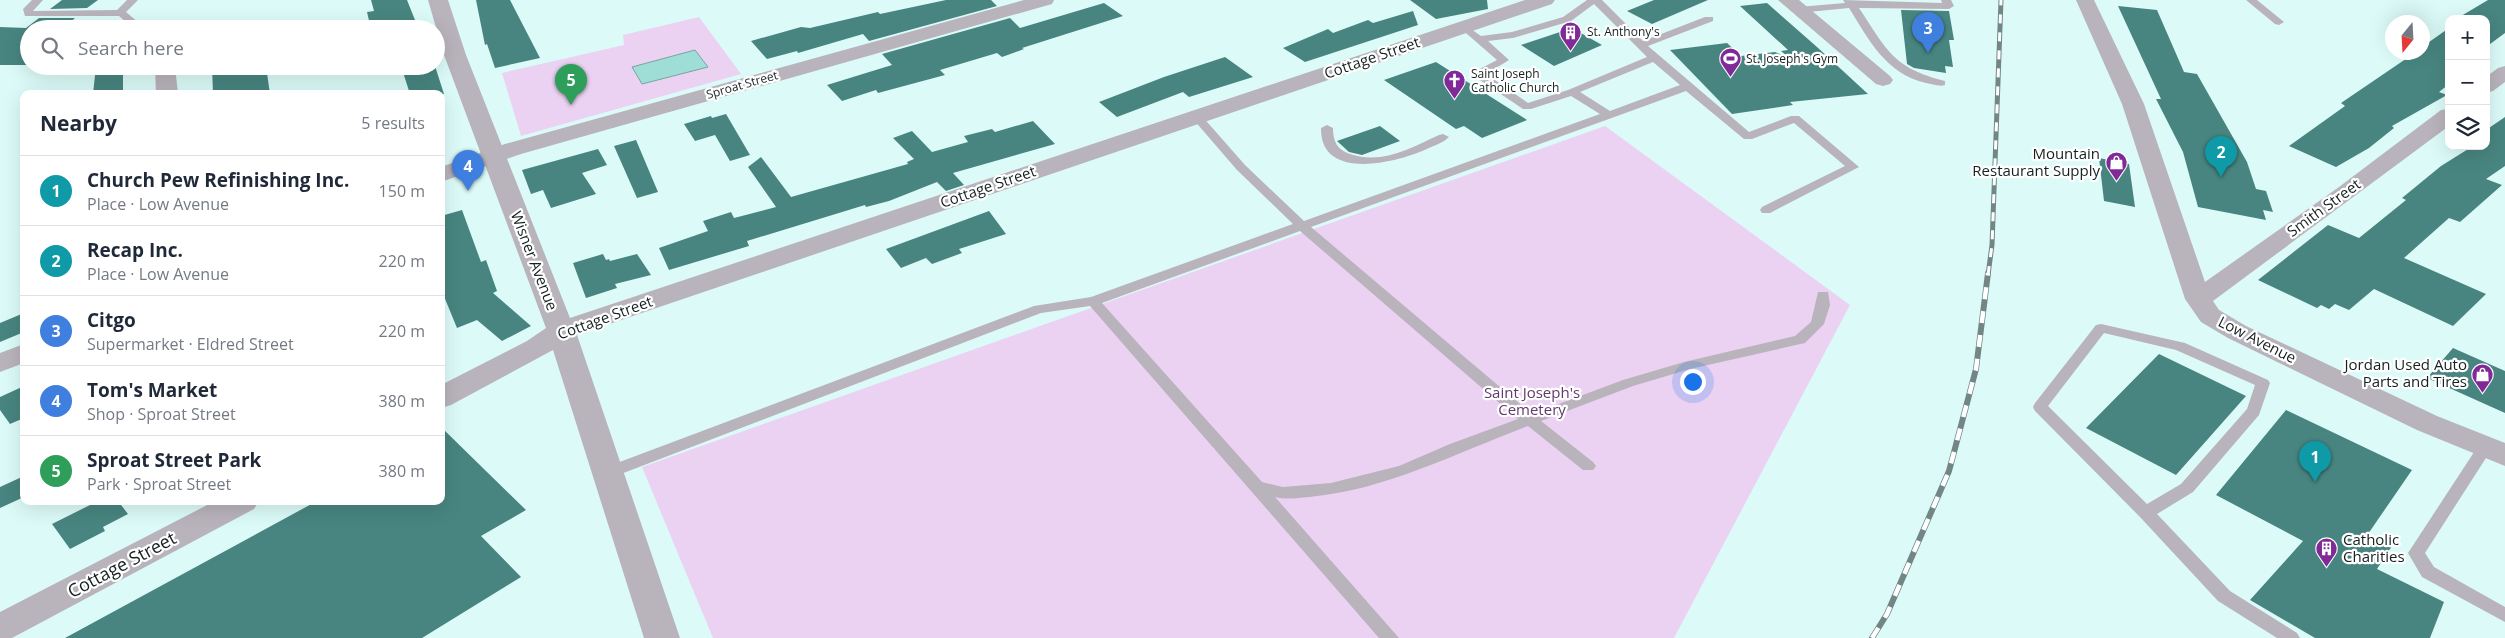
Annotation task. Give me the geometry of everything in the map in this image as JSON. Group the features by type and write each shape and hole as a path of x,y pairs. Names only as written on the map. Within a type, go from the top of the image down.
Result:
{"street":[{"name":"Wisner Avenue","path":"438,0 444,20"},
{"name":"Sproat Street","path":"445,173 494,154 1045,0"},
{"name":"Cottage Street","path":"445,396 537,348 560,331 1197,117 1472,33 1545,0"},
{"name":"Low Avenue","path":"2085,0 2133,104 2198,298 2210,316 2237,332 2427,423 2495,451"},
{"path":"1793,5 1883,80"},
{"name":"Wisner Avenue","path":"445,23 455,55 560,331 662,638"},
{"path":"2490,84 2505,72"},
{"path":"166,75 167,90"},
{"name":"Smith Street","path":"2198,298 2347,192 2445,119"},
{"path":"0,363 20,355"},
{"name":"Cottage Street","path":"0,628 235,505"}],"lane":[{"path":"38,0 28,9 29,14 121,13 130,20"},
{"path":"121,13 122,8 133,0"},
{"path":"1472,33 1520,33 1567,19 1596,1 1611,0"},
{"path":"1793,5 1850,2 1949,6 1946,0"},
{"path":"2251,0 2279,22"},
{"path":"1596,1 1654,58 1748,137 1795,118 1853,167 1766,210"},
{"path":"1850,2 1894,67 1914,78 1941,83"},
{"path":"1640,45 1708,19"},
{"path":"1472,33 1504,60 1478,74 1528,107 1572,92 1654,58"},
{"path":"607,473 1039,309 1093,301 1689,86"},
{"path":"1572,92 1608,114"},
{"path":"1197,117 1222,148 1302,227 1527,420 1588,466"},
{"path":"1327,128 1326,136 1330,147 1337,153 1364,162 1385,162 1405,156 1443,137"},
{"path":"1257,487 1283,493 1331,489 1403,471 1527,420 1628,383 1689,365 1800,340 1818,324 1823,305 1823,295"},
{"path":"1093,301 1390,638"},
{"path":"2146,514 2188,488 2254,411 2263,382 2180,346 2101,328 2040,408 2146,514 2224,596 2291,638"},
{"path":"2495,451 2416,554 2428,572 2505,615"}],"green space":[{"path":"699,17 741,74 521,136 502,73 624,45 623,35"},
{"name":"Saint Joseph's Cemetery","path":"1605,126 1850,305 1674,638 713,638 642,467"}],"water":[{"path":"695,50 708,67 642,84 632,67"}],"building":[{"path":"62,0 98,0 87,8 50,9"},
{"path":"371,0 407,0 415,20 369,20 367,12 374,11"},
{"path":"476,0 510,0 540,58 495,68 487,44 485,45"},
{"path":"946,0 991,0 997,6 869,41 863,34 798,53 797,51 767,59 751,41 801,27 810,28 878,12 880,14"},
{"path":"1410,0 1487,0 1488,9 1436,19"},
{"path":"1654,0 1708,0 1652,24 1627,11"},
{"path":"2488,0 2505,0 2505,33 2490,44 2490,15 2463,15"},
{"path":"1104,3 1123,16 1022,48 1024,49 1002,57 997,53 940,70 945,75 878,93 876,90 842,101 827,85 892,65 882,54 1010,18 1020,28"},
{"path":"1767,3 1868,94 1790,102 1793,105 1732,114 1670,50 1727,43 1741,56 1775,52 1789,58 1781,51 1788,50 1740,6"},
{"path":"2118,6 2157,10 2184,72 2197,74 2247,162 2256,189 2266,191 2273,212 2263,210 2266,220 2198,207 2183,152 2156,99 2161,99"},
{"path":"1901,10 1949,11 1954,40 1949,40 1953,67 1945,66 1946,73 1914,68 1907,64"},
{"path":"1413,11 1418,25 1305,62 1283,48 1328,29 1333,33 1368,20 1373,23"},
{"path":"39,18 75,18 73,20 36,20"},
{"path":"0,27 20,28 20,65 0,65"},
{"name":"St. Anthony's","path":"1572,28 1602,45 1554,66 1521,45"},
{"path":"2445,31 2445,87 2439,92 2445,94 2445,96 2392,126 2394,128 2369,148 2336,167 2289,146 2345,106 2341,103 2404,60 2430,60 2430,41"},
{"path":"1225,57 1253,77 1189,97 1183,92 1117,117 1099,102 1164,77"},
{"name":"Saint Joseph Catholic Church","path":"1436,62 1527,120 1482,138 1464,126 1456,129 1384,80"},
{"path":"95,75 123,75 123,90 93,90"},
{"path":"212,75 267,75 269,90 213,90"},
{"path":"404,75 438,75 443,90 409,90"},
{"path":"726,114 750,155 730,161 715,135 695,141 684,124 711,116 712,118"},
{"path":"2505,117 2505,166 2486,179 2502,185 2460,222 2449,218 2404,258 2486,294 2453,326 2374,289 2349,310 2335,304 2329,309 2321,305 2317,308 2258,280 2328,225 2359,238 2406,200 2402,198 2441,166 2467,150 2490,150 2490,127"},
{"path":"1033,121 1055,144 953,173 964,185 946,191 937,182 889,201 866,207 865,205 747,241 749,246 669,270 659,248 708,231 703,221 731,212 734,218 776,207 748,167 761,157 791,197 908,164 907,162 914,159 893,138 912,131 932,152 968,142 964,136 992,129 995,132"},
{"path":"1380,126 1400,141 1362,155 1349,152 1337,141"},
{"path":"636,140 658,192 637,198 614,146"},
{"path":"598,149 607,165 582,173 596,194 551,208 543,190 531,194 522,170"},
{"name":"Mountain Restaurant Supply","path":"2099,158 2129,164 2135,207 2104,201"},
{"path":"462,210 481,262 486,260 497,291 493,293 531,326 502,341 477,320 457,328 445,299 445,215"},
{"path":"989,211 1006,234 959,249 962,253 932,264 926,258 901,268 886,249"},
{"path":"603,254 606,260 609,259 610,261 637,254 651,275 615,284 617,288 586,298 573,263"},
{"path":"20,315 20,334 0,342 0,323"},
{"name":"Jordan Used Auto Parts and Tires","path":"2453,348 2505,371 2505,413 2427,378"},
{"path":"2159,354 2246,396 2176,475 2086,428"},
{"path":"20,388 20,420 10,424 0,410 0,397"},
{"path":"2286,410 2412,470 2368,534 2392,546 2377,569 2444,602 2430,638 2315,638 2250,600 2303,541 2216,495"},
{"path":"445,431 526,510 481,536 521,577 422,638 65,638 310,505 445,505"},
{"path":"20,478 20,499 0,508 0,487"},
{"path":"90,505 121,505 128,514 103,527 105,531 70,549 52,524"}],"railway":[{"path":"1988,275 1992,245 2001,0"},
{"path":"1872,638 1887,614 1949,471 1976,369 1988,273"}],"place":[{"name":"St. Anthony's","path":"1571,51"},
{"name":"Citgo","path":"1928,53"},
{"name":"St. Joseph's Gym","path":"1730,78"},
{"name":"Saint Joseph Catholic Church","path":"1455,100"},
{"name":"Sproat Street Park","path":"571,105"},
{"name":"Recap Inc.","path":"2221,177"},
{"name":"Mountain Restaurant Supply","path":"2116,182"},
{"name":"Tom's Market","path":"468,191"},
{"name":"Jordan Used Auto Parts and Tires","path":"2483,393"},
{"name":"Church Pew Refinishing Inc.","path":"2315,482"},
{"name":"Catholic Charities","path":"2327,568"}]}
